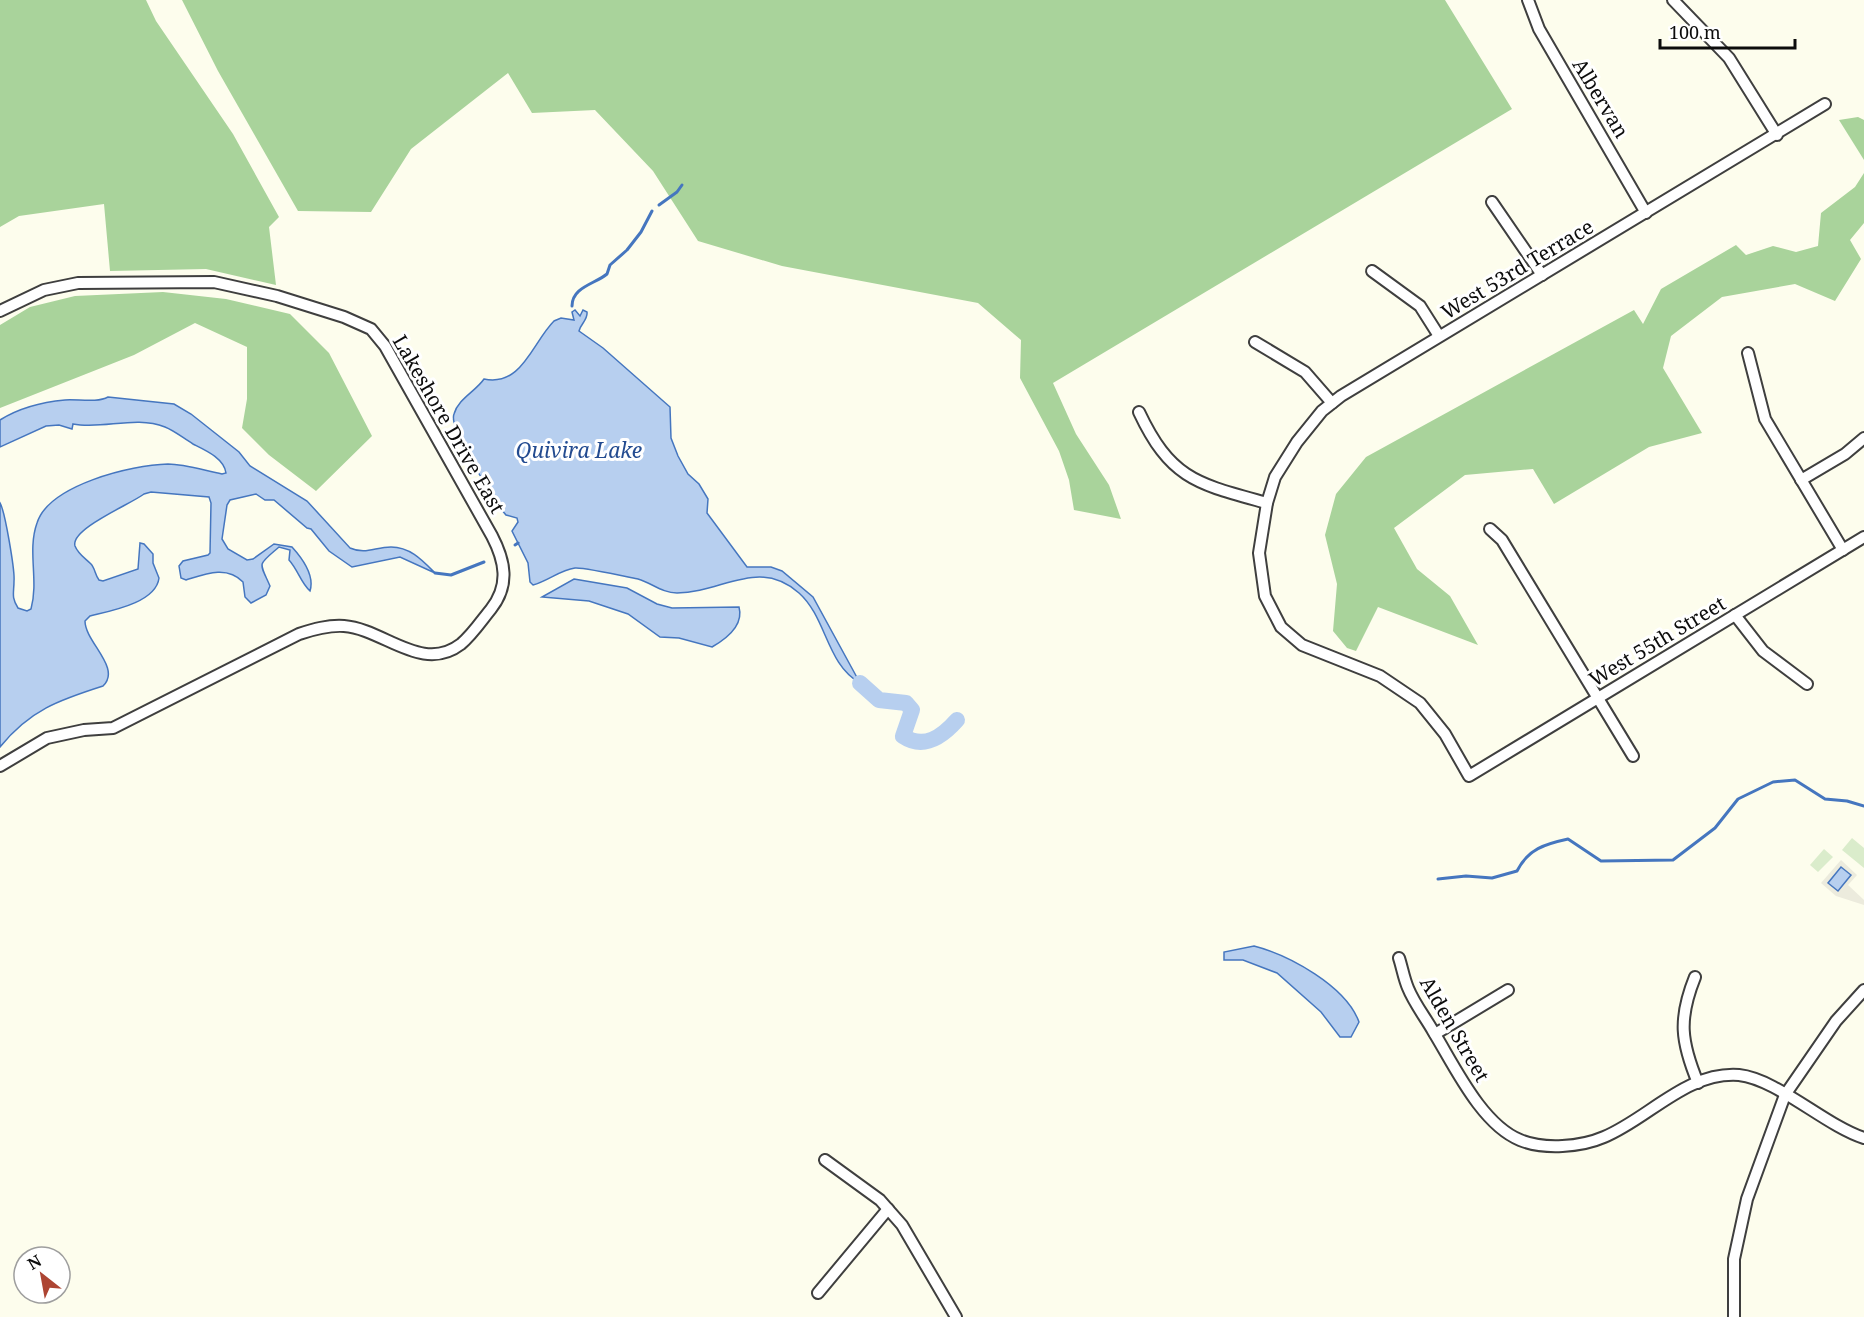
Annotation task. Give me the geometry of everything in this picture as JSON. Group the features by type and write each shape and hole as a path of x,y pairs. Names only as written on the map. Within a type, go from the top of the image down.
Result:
{"street":[{"name":"Albervan","path":"1528,0 1539,29 1646,213"},
{"path":"1673,0 1729,58 1777,135"},
{"name":"West 53rd Terrace","path":"1267,502 1275,477 1297,442 1322,411 1332,403 1439,336 1777,135 1825,104"},
{"path":"1492,202 1542,275"},
{"path":"1372,271 1413,299 1439,336"},
{"name":"Lakeshore Drive East","path":"0,311 44,290 69,284 189,280 236,286 267,294 344,318 371,329 385,346 503,560 504,581 500,593 462,644 435,655 420,654 363,630 346,626 317,628 299,634 113,728 84,730 47,738 0,766"},
{"path":"1256,342 1305,372 1332,403"},
{"path":"1748,353 1765,419 1843,550"},
{"path":"1139,412 1154,443 1174,466 1198,481 1267,502"},
{"path":"1801,480 1845,454 1864,438"},
{"name":"West 55th Street","path":"1267,502 1259,553 1266,596 1281,627 1302,645 1380,676 1420,703 1445,734 1470,776 1864,537"},
{"path":"1490,529 1502,540 1633,756"},
{"path":"1735,615 1763,651 1807,684"},
{"name":"Alden Street","path":"1399,957 1408,988 1476,1101 1499,1126 1520,1140 1577,1145 1605,1137 1698,1083 1715,1077 1740,1075 1785,1095 1836,1125 1864,1138"},
{"path":"1695,977 1686,1000 1683,1039 1698,1083"},
{"path":"1436,1034 1508,990"},
{"path":"1734,1317 1734,1259 1745,1209 1785,1095 1836,1021 1864,990"},
{"path":"825,1160 888,1209 902,1225 956,1317"},
{"path":"818,1293 888,1209"}],"green space":[{"path":"0,0 146,0 156,21 233,134 279,217 269,227 276,285 206,269 110,271 104,204 19,216 0,227"},
{"path":"182,0 1445,0 1512,109 1053,383 1076,434 1109,485 1121,519 1074,510 1069,480 1059,451 1020,378 1021,340 978,303 782,266 698,241 653,171 595,110 532,113 508,73 411,149 371,212 298,211 218,71"},
{"path":"1858,117 1864,120 1864,160 1839,120"},
{"path":"1864,173 1864,223 1850,240 1861,259 1835,301 1795,284 1722,297 1671,336 1663,368 1702,433 1649,447 1554,504 1533,469 1465,475 1394,528 1417,569 1450,596 1478,645 1378,607 1356,651 1347,648 1333,631 1337,584 1325,535 1336,494 1366,457 1634,310 1643,324 1661,289 1736,245 1746,255 1773,246 1796,252 1818,246 1821,213 1855,187"},
{"path":"163,292 226,299 290,314 329,353 372,436 316,491 269,455 242,428 247,399 247,347 195,323 134,355 0,408 0,325 30,307 75,296"},
{"path":"1852,838 1864,848 1864,868 1842,850"},
{"path":"1824,849 1833,857 1818,872 1810,865"}],"shaded area":[{"path":"1841,860 1857,875 1848,885 1864,900 1864,905 1836,896 1821,883"}],"water":[{"name":"Quivira Lake","path":"575,310 580,316 583,310 587,312 579,331 603,348 670,407 671,438 678,456 688,474 699,484 708,499 707,513 747,567 771,567 782,571 813,597 860,683 840,664 808,603 799,593 784,583 769,578 754,577 693,592 677,593 638,579 580,568 564,571 533,585 530,582 528,563 512,531 518,522 517,518 506,515 480,476 457,433 454,414 463,399 484,379 497,380 517,370 554,321 561,318 574,320 572,312"},
{"path":"108,397 174,404 191,414 239,452 250,466 307,501 350,548 361,551 385,547 404,549 420,559 435,573 400,557 352,567 329,551 311,529 274,500 265,500 256,494 230,500 227,505 222,539 228,549 247,560 253,559 274,544 292,547 307,567 311,585 310,591 289,560 290,550 279,547 262,564 270,586 266,595 251,603 245,597 243,582 230,574 216,572 186,580 181,578 179,566 183,561 210,553 211,503 209,497 151,492 144,494 103,517 76,539 76,549 92,566 99,580 103,581 138,569 140,543 144,544 153,554 153,563 159,578 156,587 141,600 90,616 85,621 90,637 106,663 108,679 103,686 73,696 34,715 11,734 0,747 0,503 11,554 14,598 18,608 27,611 31,609 34,587 34,534 37,523 45,510 57,498 74,488 113,473 152,465 175,464 226,473 222,463 208,452 169,429 142,422 73,424 72,429 59,425 46,426 0,447 0,420 15,412 48,402 98,400"},
{"path":"574,579 627,588 657,604 672,608 739,607 739,620 728,636 712,647 679,638 660,637 628,614 589,601 542,597"},
{"path":"1841,867 1851,875 1838,891 1828,883"},
{"path":"1254,946 1268,950 1315,974 1342,996 1359,1022 1351,1037 1340,1037 1321,1012 1277,973 1243,960 1224,960 1224,952"}],"waterway":[{"path":"659,205 677,192 682,185"},
{"path":"572,306 580,290 607,274 610,265 627,250 641,232 652,211"},
{"path":"435,573 451,575 484,562"},
{"path":"860,683 879,700 906,703 912,710 903,736 911,740 918,742 932,740 945,732 957,720"},
{"path":"1438,879 1466,876 1492,878 1517,871 1526,857 1538,849 1568,839 1601,861 1673,860 1715,828 1738,799 1773,782 1795,780 1825,799 1847,801 1864,806"}]}
